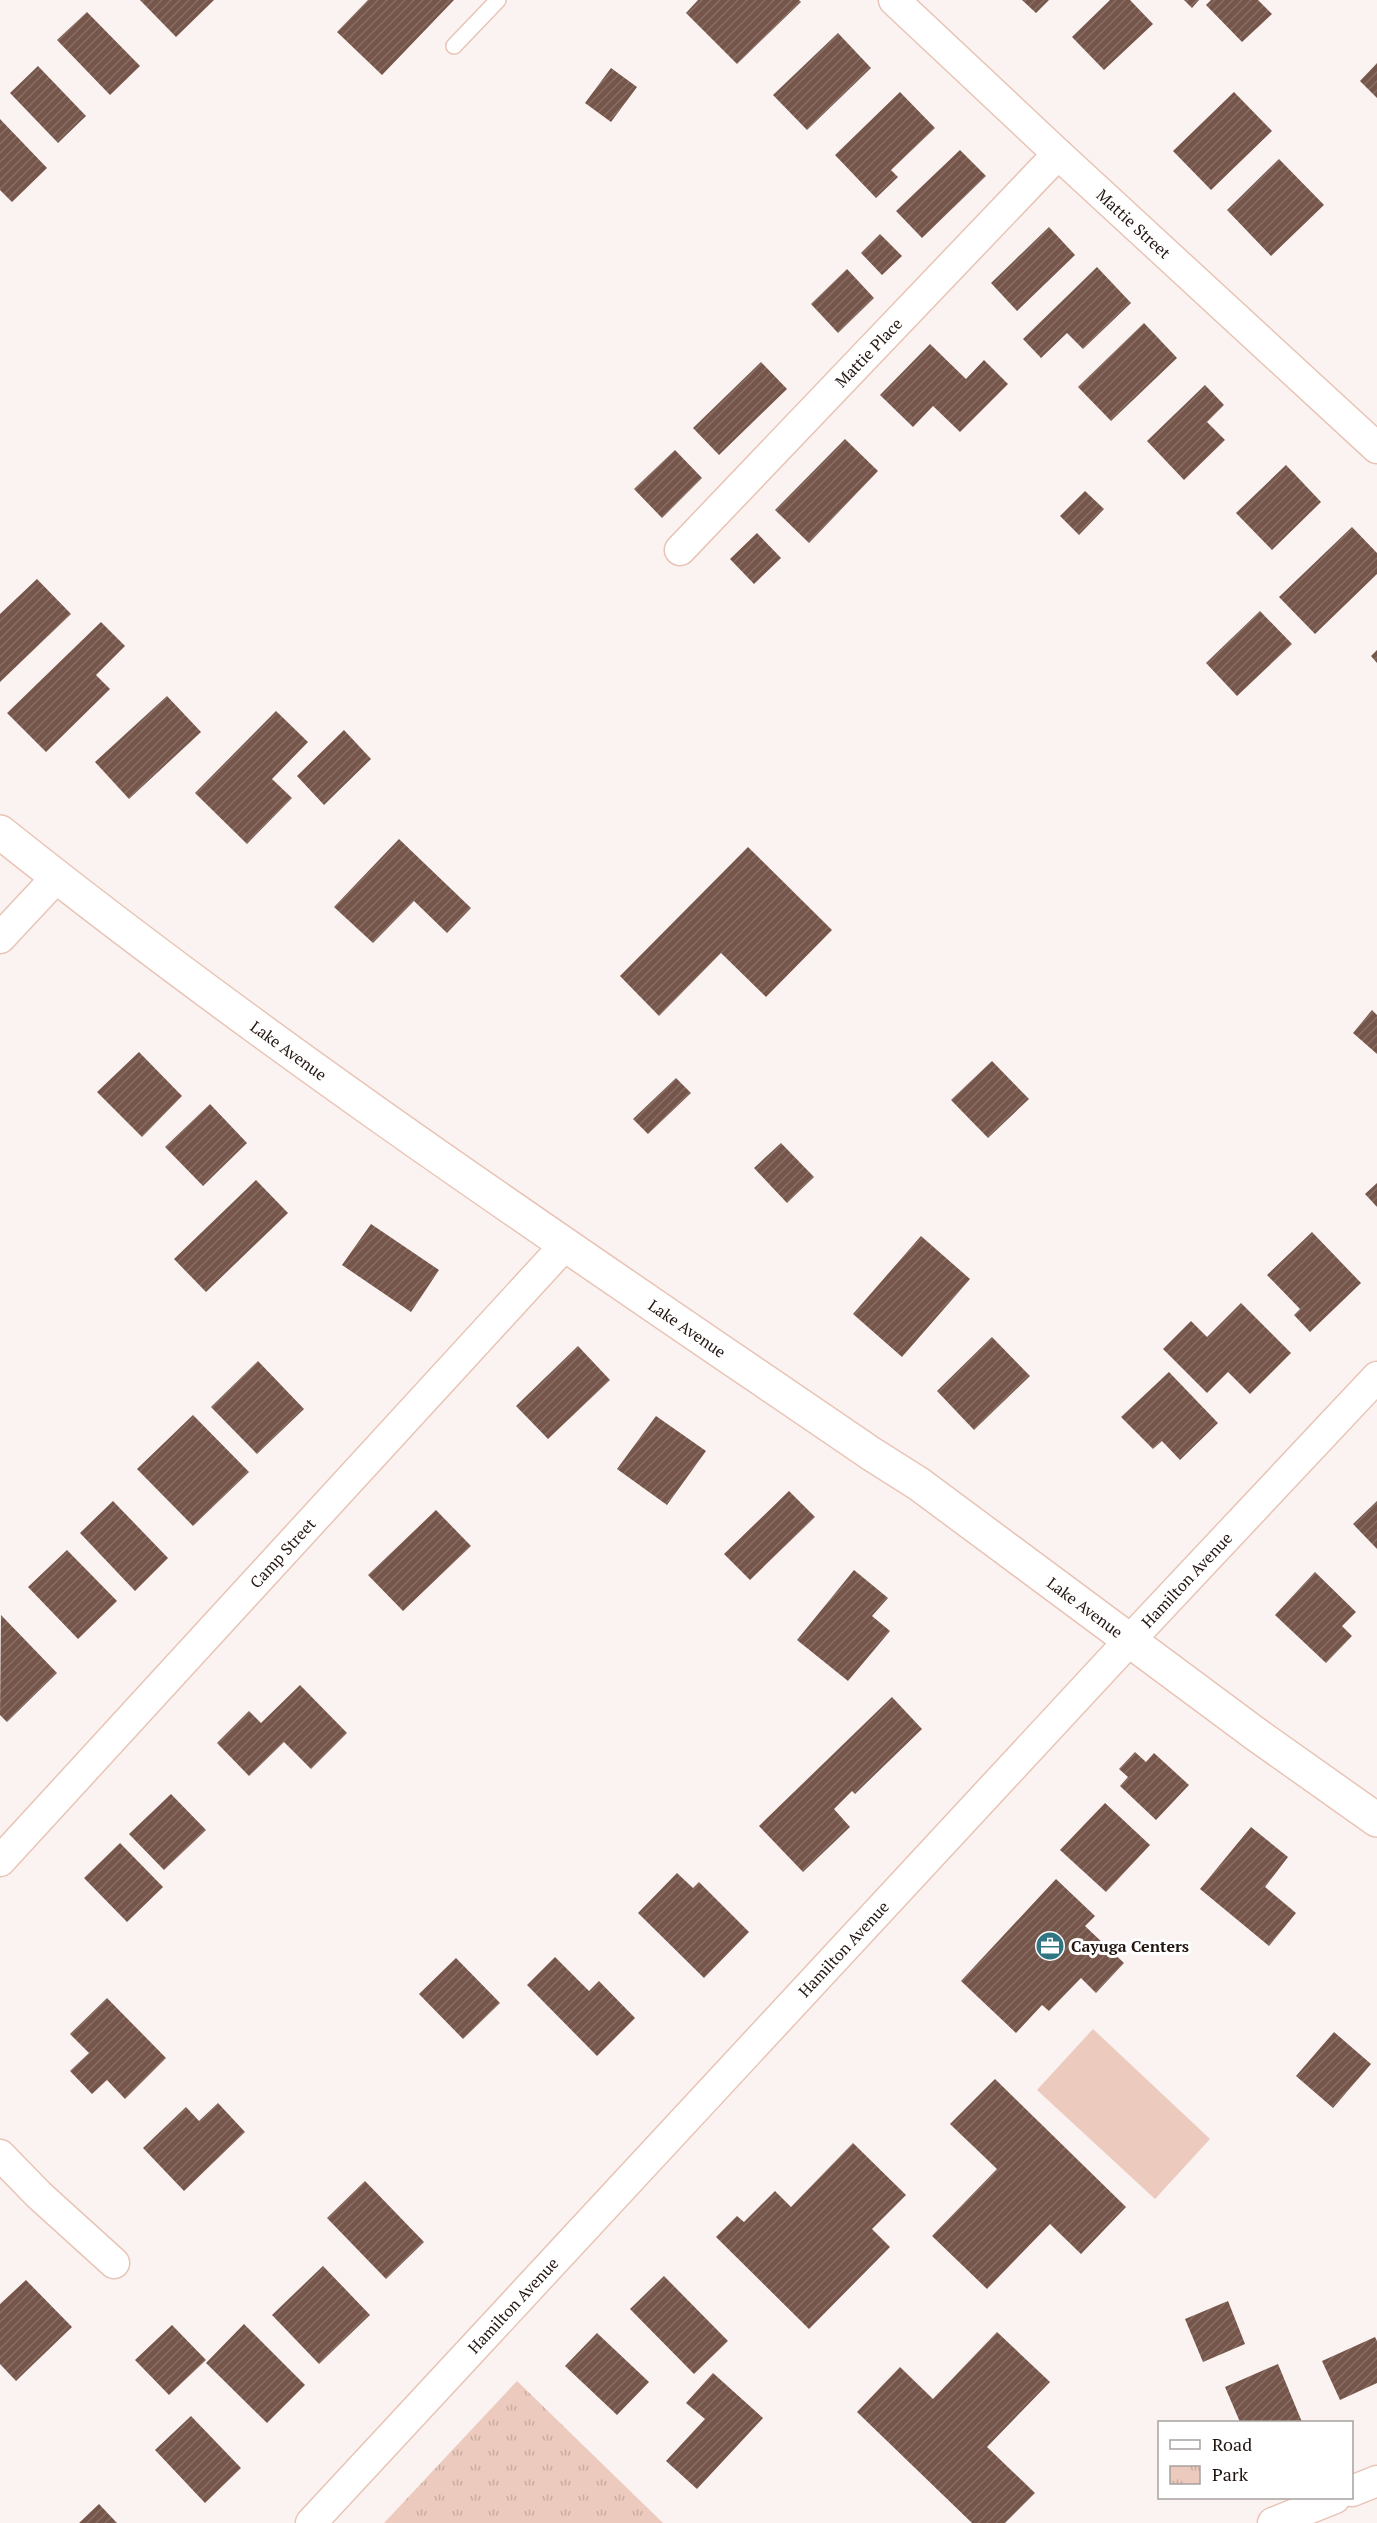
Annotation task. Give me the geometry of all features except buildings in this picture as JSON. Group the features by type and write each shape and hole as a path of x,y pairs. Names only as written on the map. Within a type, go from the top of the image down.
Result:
{"street":[{"name":"Mattie Street","path":"894,0 1377,448"},
{"name":"Mattie Place","path":"680,550 1058,154"},
{"name":"Lake Avenue","path":"0,832 202,987 566,1244 870,1453 919,1484 1257,1735 1377,1820"},
{"path":"0,938 57,877"},
{"name":"Camp Street","path":"0,1861 566,1244"},
{"name":"Hamilton Avenue","path":"311,2523 1377,1377"},
{"path":"0,2155 39,2195 114,2263"},
{"path":"1353,2491 1377,2481"},
{"path":"1273,2523 1333,2499"}],"lane":[{"path":"454,46 498,0"}],"green space":[{"path":"1093,2029 1210,2139 1155,2199 1037,2090"},
{"path":"517,2381 663,2523 384,2523"}],"place":[{"name":"Cayuga Centers","path":"1050,1946"}]}
